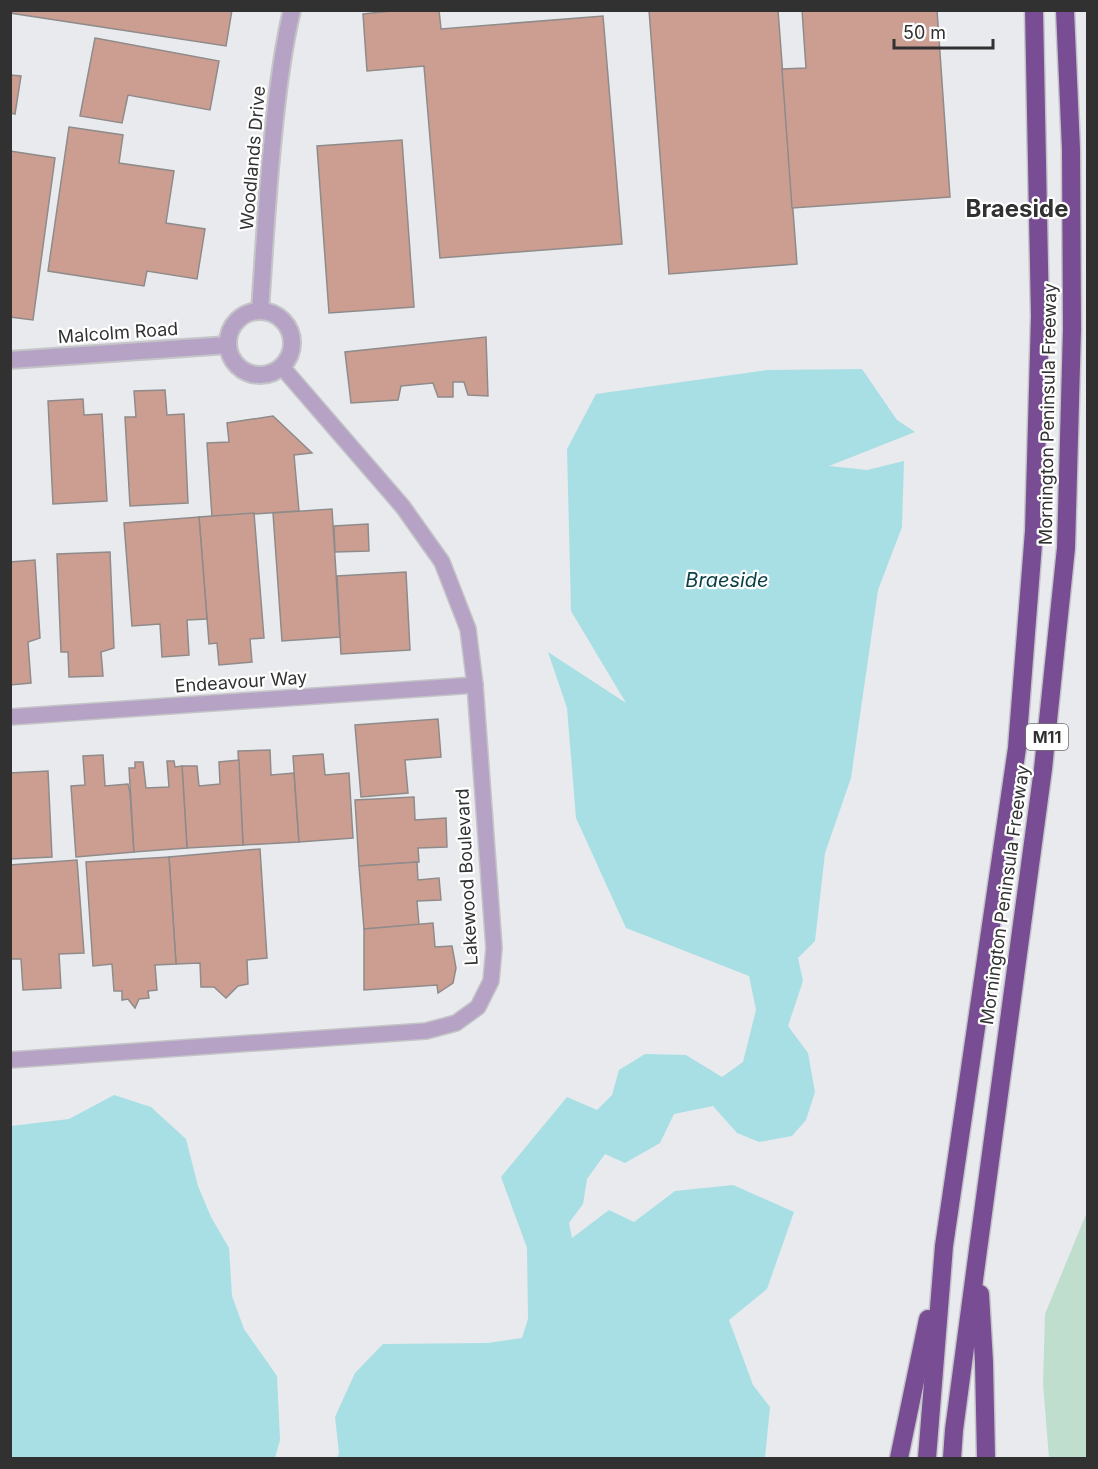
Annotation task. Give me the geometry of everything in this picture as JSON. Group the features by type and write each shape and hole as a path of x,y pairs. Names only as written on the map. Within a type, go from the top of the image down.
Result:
{"highway":[{"name":"Mornington Peninsula Freeway","path":"927,1458 944,1246 1017,748 1034,531 1040,316 1034,10"},
{"name":"Mornington Peninsula Freeway","path":"952,1458 1043,770 1066,548 1072,329 1071,148 1065,10"},
{"path":"899,1458 944,1246"},
{"path":"978,1250 986,1458"}],"street":[{"name":"Woodlands Drive","path":"260,311 277,96 292,10"},
{"path":"260,311 275,314 284,321 292,339 288,359 282,367 273,372 255,375 237,366 232,359 228,345 230,330 235,322 243,316 260,311"},
{"name":"Malcolm Road","path":"10,360 228,345"},
{"name":"Lakewood Boulevard","path":"10,1060 426,1031 456,1023 478,1007 492,981 494,948 468,628 442,562 403,507 282,367"},
{"name":"Endeavour Way","path":"10,717 474,685"}],"green space":[{"path":"1087,1212 1087,1458 1049,1458 1043,1384 1045,1314"}],"water":[{"name":"Braeside","path":"862,369 897,420 915,432 829,466 867,470 904,461 902,527 878,590 851,778 825,853 815,941 798,958 803,981 788,1026 808,1053 815,1092 806,1120 792,1136 759,1142 737,1133 713,1106 674,1114 660,1143 625,1163 605,1154 587,1179 583,1204 569,1223 572,1238 609,1210 634,1222 675,1191 733,1185 794,1212 767,1289 729,1320 753,1385 770,1407 765,1458 337,1458 339,1453 335,1417 355,1373 383,1344 487,1343 522,1338 528,1319 527,1248 501,1177 567,1097 597,1110 612,1095 619,1070 645,1054 686,1055 722,1077 743,1062 756,1010 749,976 626,928 576,818 567,708 548,652 626,703 571,611 567,449 596,394 767,370"},
{"path":"114,1095 151,1107 186,1139 198,1186 211,1217 229,1248 232,1296 244,1329 277,1376 280,1440 275,1458 11,1458 11,1126 69,1119"}],"building":[{"path":"10,10 232,10 226,46 10,13"},
{"path":"401,10 439,10 441,29 603,16 622,244 440,258 424,66 367,71 363,14"},
{"path":"649,10 778,10 797,264 669,274"},
{"path":"802,10 937,10 950,197 792,208 782,69 806,68"},
{"path":"95,38 219,61 210,110 128,95 122,123 80,116"},
{"path":"10,75 21,76 15,114 10,113"},
{"path":"69,127 123,135 119,163 174,171 166,223 205,229 197,279 147,271 144,286 48,271"},
{"path":"402,140 414,307 329,313 317,146"},
{"path":"10,151 55,158 33,320 10,317"},
{"path":"486,337 488,396 468,395 464,382 453,382 453,397 438,397 433,383 401,386 398,400 351,403 345,352"},
{"path":"165,390 167,415 184,414 188,503 130,506 125,417 136,417 134,391"},
{"path":"83,399 84,415 102,414 107,501 53,504 48,401"},
{"path":"273,416 312,453 294,455 299,511 212,517 207,443 229,442 227,423"},
{"path":"332,509 340,637 282,641 273,513"},
{"path":"254,513 264,638 250,639 252,662 219,665 217,643 209,644 199,517"},
{"path":"199,517 207,619 187,620 189,655 162,657 160,624 132,626 124,523"},
{"path":"368,524 369,551 335,552 334,526"},
{"path":"110,552 114,648 101,652 103,676 69,677 68,652 61,652 57,554"},
{"path":"35,560 40,638 28,642 31,683 10,685 10,562"},
{"path":"406,572 410,650 341,654 337,576"},
{"path":"438,719 441,757 405,760 408,793 361,797 355,725"},
{"path":"270,750 271,775 294,773 299,842 243,845 238,751"},
{"path":"323,754 325,775 349,773 353,838 299,842 293,756"},
{"path":"103,755 105,786 128,784 134,852 76,857 71,786 85,785 83,756"},
{"path":"239,760 243,845 187,848 182,766 197,766 199,786 220,784 219,762"},
{"path":"167,761 174,761 175,767 182,766 187,848 134,852 129,768 135,768 135,762 143,762 146,788 169,787"},
{"path":"48,771 52,857 10,859 10,773"},
{"path":"414,797 415,820 446,818 447,847 418,848 419,862 359,866 355,800"},
{"path":"260,849 267,958 247,960 248,984 238,986 226,998 214,987 201,987 200,963 176,964 169,857"},
{"path":"169,857 176,964 155,965 157,990 148,991 149,998 139,999 135,1008 128,999 122,1000 122,991 114,991 112,964 93,966 86,862"},
{"path":"77,860 84,953 59,954 61,988 23,990 21,959 10,959 10,865"},
{"path":"417,862 418,880 439,878 441,900 417,901 419,925 364,929 359,866"},
{"path":"433,923 435,947 452,946 456,968 453,983 438,993 437,985 364,990 364,929"}],"district":[{"name":"Braeside","path":"1017,209"}]}
